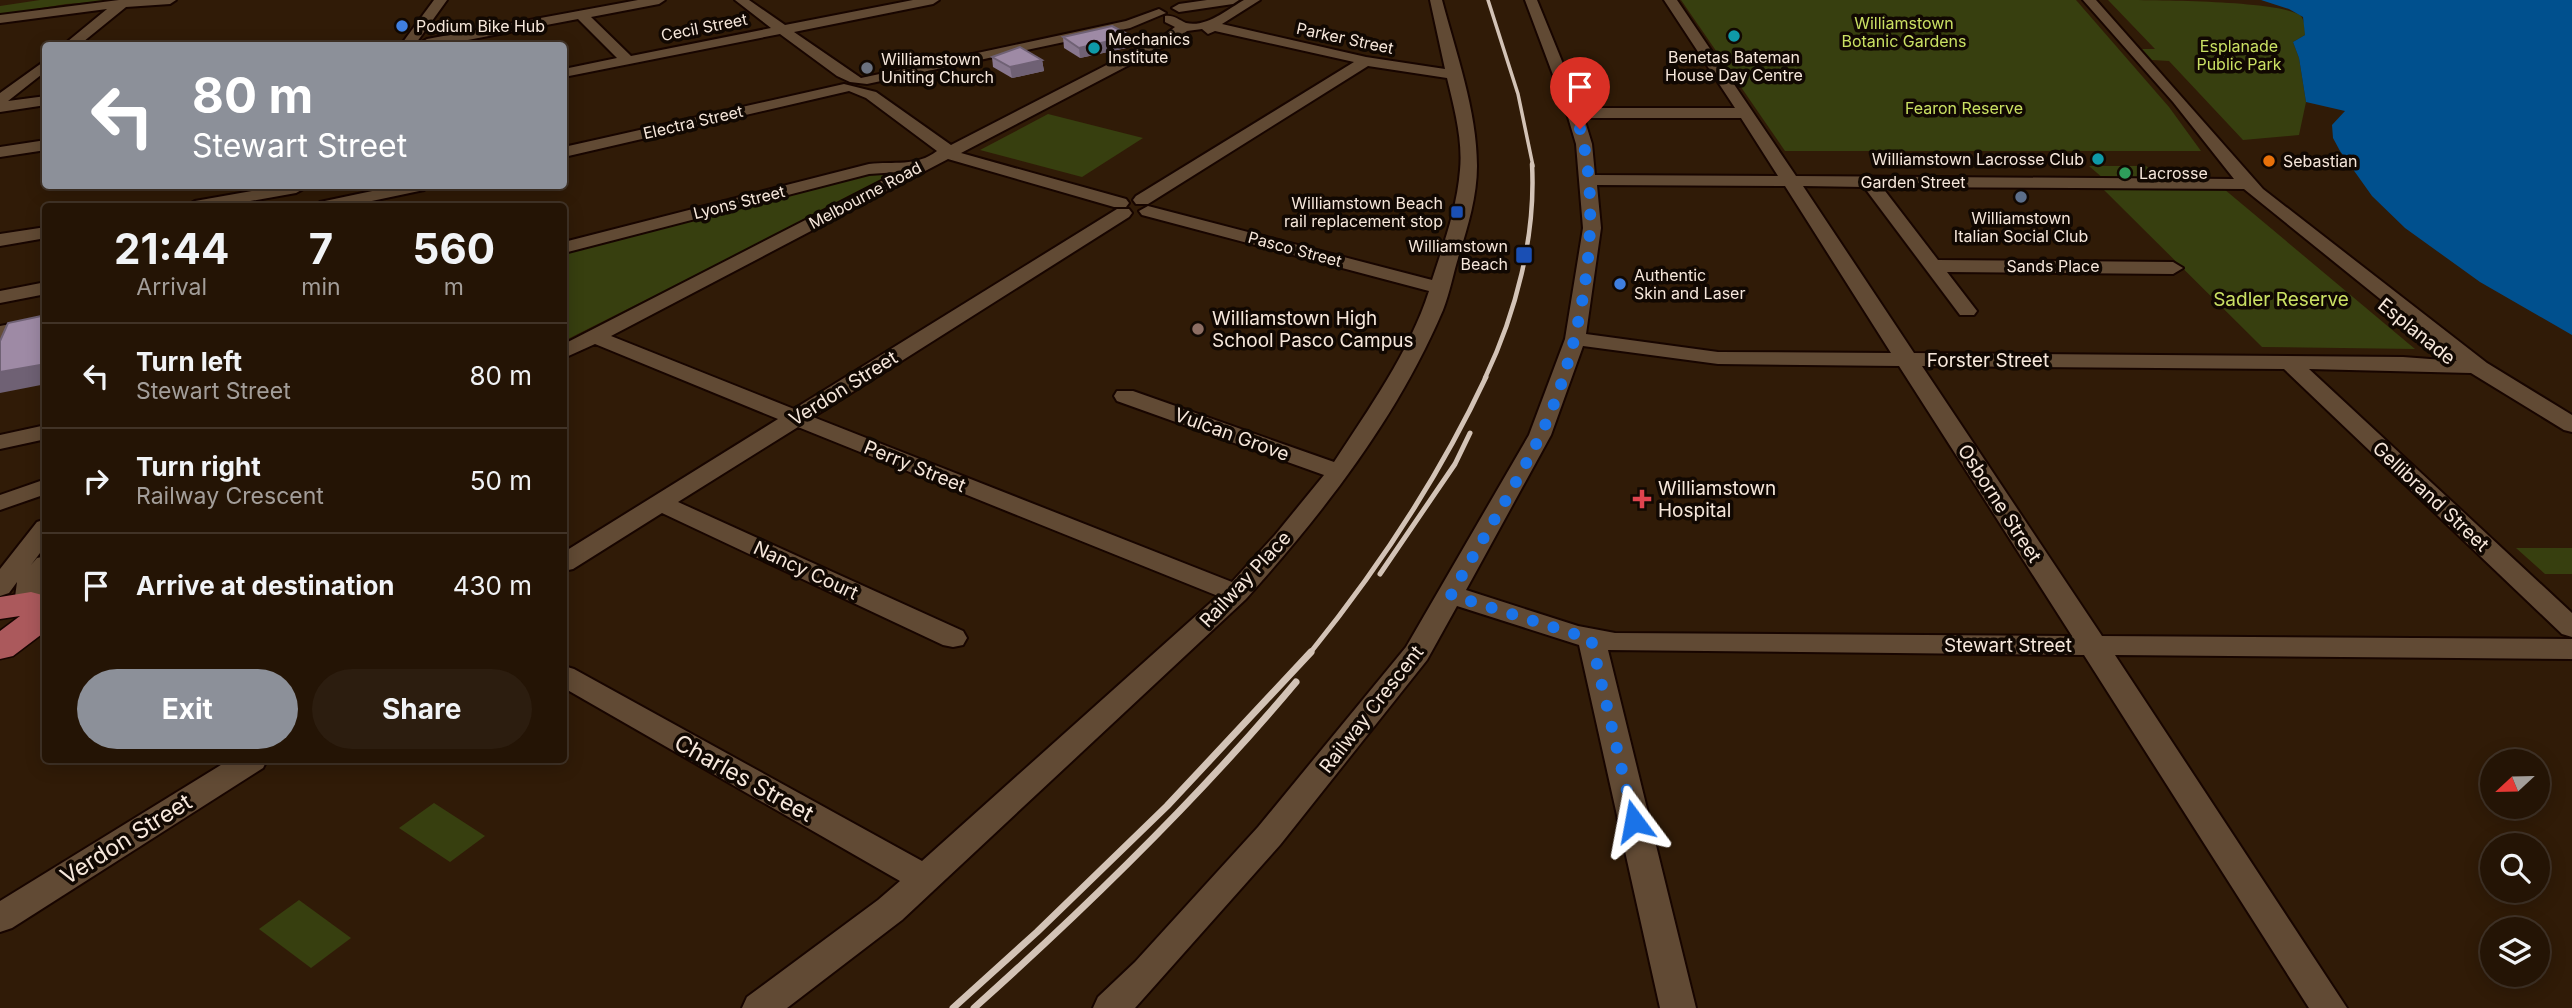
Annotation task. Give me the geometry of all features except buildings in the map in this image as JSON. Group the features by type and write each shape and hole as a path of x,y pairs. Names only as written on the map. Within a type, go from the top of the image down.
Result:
{"street":[{"path":"0,19 123,3 170,0"},
{"path":"410,42 442,0"},
{"path":"427,42 457,0"},
{"path":"436,42 659,0"},
{"path":"741,0 946,152 1135,214 1366,61"},
{"name":"Cecil Street","path":"567,72 933,0"},
{"name":"Parker Street","path":"1149,0 1182,20"},
{"name":"Parker Street","path":"1149,0 1182,20 1366,61 1452,75"},
{"name":"Melbourne Road","path":"567,350 915,169 1182,20 1222,17 1254,0"},
{"name":"Railway Place","path":"760,1008 890,910 1149,676 1237,593 1284,541 1339,472 1387,397 1433,309 1462,215 1468,167 1464,120 1436,0"},
{"name":"Railway Crescent","path":"1111,1008 1147,973 1252,856 1417,653 1540,435 1575,339 1592,228 1584,144 1575,113 1531,0"},
{"name":"Osborne Street","path":"1670,0 2329,1008"},
{"name":"Esplanade","path":"2089,0 2178,99 2243,184 2460,362 2570,424"},
{"name":"Electra Street","path":"567,151 1130,23 1182,20 1228,1"},
{"path":"74,42 123,3"},
{"path":"844,5 859,15"},
{"path":"581,14 627,60"},
{"path":"0,100 42,67"},
{"path":"0,107 42,101"},
{"path":"1575,113 1746,113"},
{"path":"0,152 42,146"},
{"name":"Lyons Street","path":"567,246 869,169 892,166 915,169"},
{"name":"Garden Street","path":"1588,180 2243,184"},
{"path":"1869,182 1967,310"},
{"path":"214,203 385,189"},
{"name":"Pasco Street","path":"1145,205 1441,288"},
{"name":"Verdon Street","path":"567,561 796,418 1121,208"},
{"path":"0,240 42,233"},
{"name":"Sands Place","path":"1933,265 2173,268"},
{"path":"0,297 42,289"},
{"path":"0,332 42,324"},
{"name":"Perry Street","path":"594,336 1204,583 1237,593"},
{"name":"Forster Street","path":"1575,339 1708,358 2460,362"},
{"name":"Gellibrand Street","path":"2290,363 2572,628"},
{"name":"Vulcan Grove","path":"1125,396 1339,472"},
{"path":"0,442 42,433"},
{"path":"0,503 42,487"},
{"name":"Nancy Court","path":"658,502 953,638"},
{"path":"0,587 42,532"},
{"path":"21,622 29,584 42,569"},
{"name":"Stewart Street","path":"1451,595 1591,639 1642,642 2572,649"},
{"path":"1591,639 1678,1008"},
{"name":"Charles Street","path":"567,679 925,879"},
{"name":"Verdon Street","path":"0,918 247,763"}],"green space":[{"path":"40,0 123,0 66,4 0,15 0,6"},
{"path":"1681,0 2076,0 2169,107 2201,151 1785,151"},
{"name":"Esplanade Public Park","path":"2108,0 2266,6 2300,15 2304,22 2305,35 2293,42 2299,58 2306,102 2299,135 2243,140 2169,61 2152,60 2142,49 2155,49"},
{"path":"1048,114 1143,138 1082,177 980,150"},
{"name":"Lacrosse","path":"2089,166 2146,166 2162,180 2104,179"},
{"path":"882,171 888,172 878,183 567,339 567,253"},
{"name":"Sadler Reserve","path":"2101,187 2224,189 2415,349 2262,347"},
{"path":"2516,548 2572,548 2572,574 2545,574"},
{"path":"434,803 485,836 450,862 399,828"},
{"path":"299,900 351,938 311,968 259,929"}],"water":[{"path":"2261,0 2572,0 2572,335 2480,282 2405,228 2372,196 2333,138 2332,125 2345,111 2306,102 2299,58 2293,42 2305,35 2303,17 2289,9"}],"railway":[{"path":"1488,0 1518,94 1533,166"},
{"path":"1485,378 1506,327 1522,274 1531,219 1532,164"},
{"path":"1310,653 1360,588 1406,520 1449,450 1486,377"},
{"path":"1380,574 1455,464 1470,433"},
{"path":"953,1008 1037,932 1167,806 1311,652"},
{"path":"974,1008 1141,851 1220,768 1296,682"}],"place":[{"name":"Podium Bike Hub","path":"402,26"},
{"name":"Benetas Bateman House Day Centre","path":"1734,36"},
{"name":"Mechanics Institute","path":"1094,48"},
{"name":"Williamstown Uniting Church","path":"867,68"},
{"name":"Williamstown Lacrosse Club","path":"2098,159"},
{"name":"Sebastian","path":"2269,161"},
{"name":"Lacrosse","path":"2125,173"},
{"name":"Williamstown Italian Social Club","path":"2021,197"},
{"name":"Williamstown Beach rail replacement stop","path":"1457,212"},
{"name":"Williamstown Beach","path":"1524,255"},
{"name":"Authentic Skin and Laser","path":"1620,284"},
{"name":"Williamstown High School Pasco Campus","path":"1198,329"},
{"name":"Williamstown Hospital","path":"1642,499"}],"route":[{"path":"1580,129 1584,144 1592,228 1575,339 1540,435 1451,595 1591,639 1634,821"}],"park label":[{"name":"Williamstown Botanic Gardens","path":"1904,32"},
{"name":"Fearon Reserve","path":"1964,108"}]}
